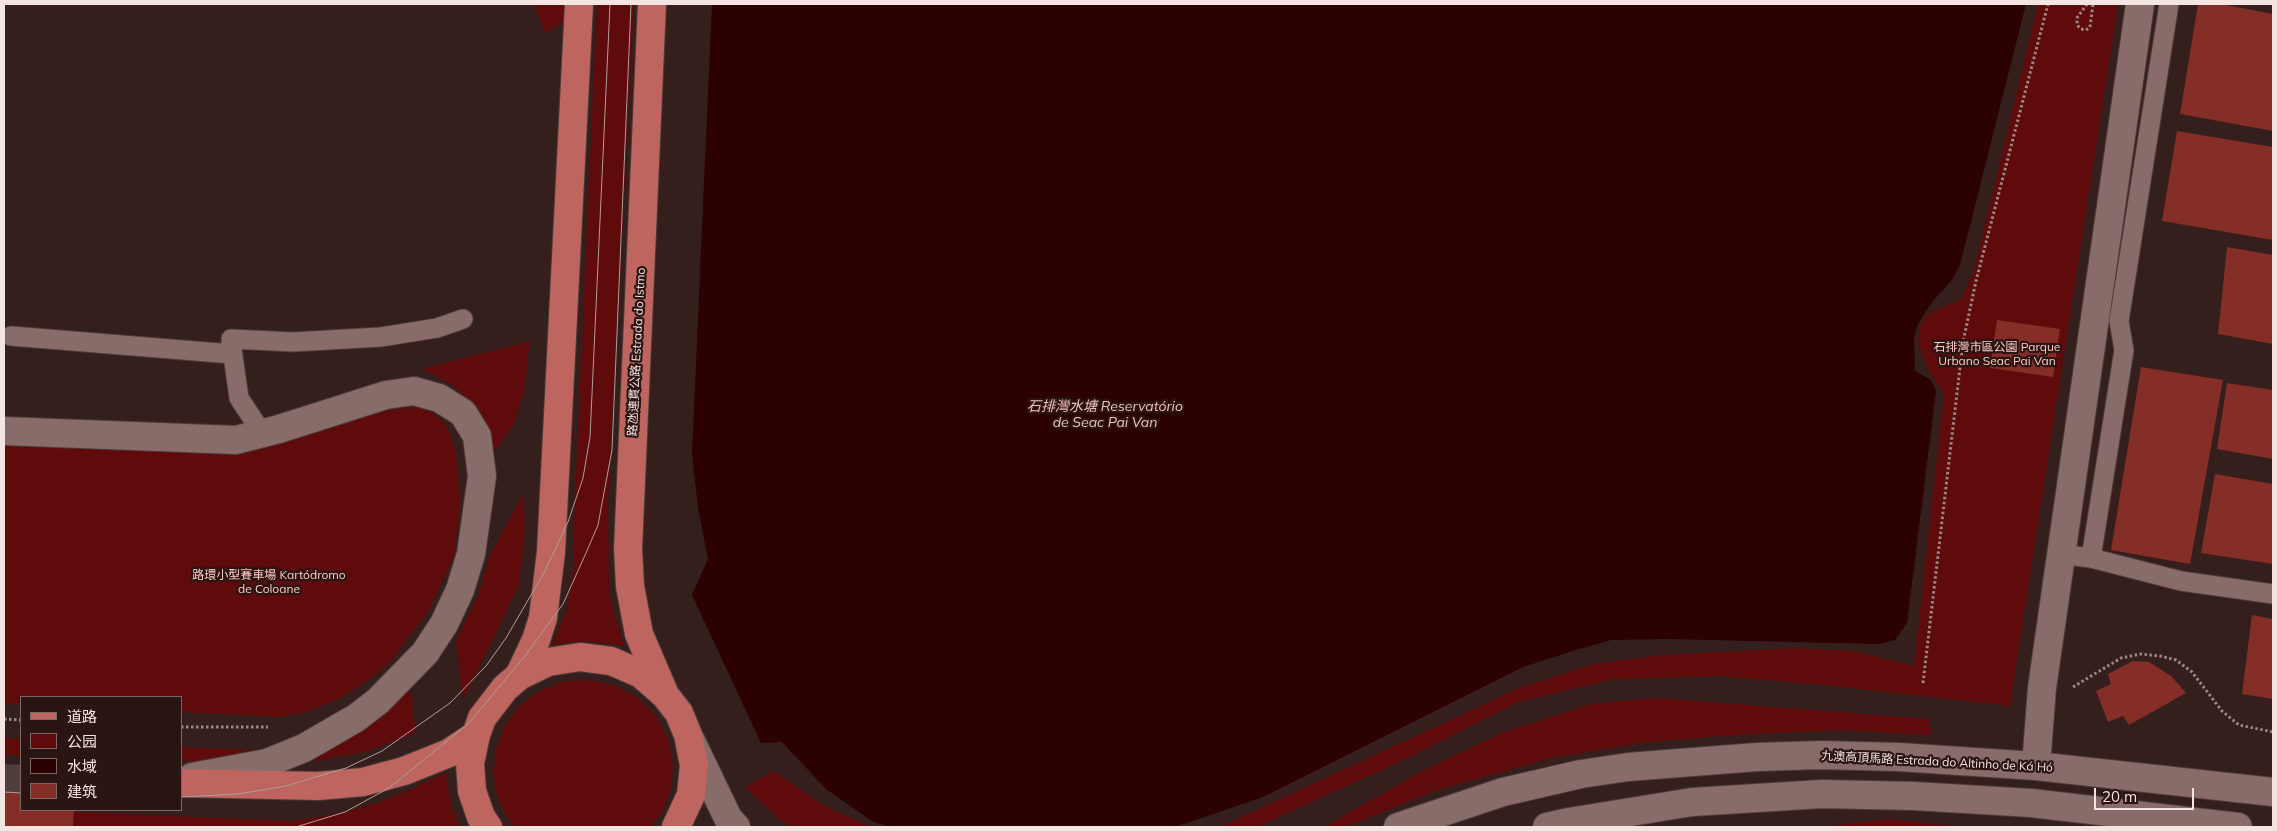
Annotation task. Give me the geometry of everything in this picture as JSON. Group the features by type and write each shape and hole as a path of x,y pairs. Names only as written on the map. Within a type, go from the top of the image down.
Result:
{"main road":[{"path":"520,676 536,640 543,618 551,552 579,4"},
{"name":"路氹連貫公路 Estrada do Istmo","path":"652,4 628,549 630,586 639,634 665,695"},
{"path":"2036,766 2039,710 2060,554 2140,4"},
{"path":"4,431 236,440 386,395 414,391 439,398 463,413 477,436 482,476 471,554 460,590 444,624 425,653 378,701 356,718 304,748 267,763 182,779"},
{"path":"488,827 481,817 472,791 470,763 482,718 505,688 520,676 548,662 580,658 612,661 641,674 665,695 679,714 728,818 736,827"},
{"path":"182,783 318,786 363,782 404,771 449,753 476,735"},
{"path":"676,827 690,795 694,765 688,735"},
{"name":"九澳高頂馬路 Estrada do Altinho de Ká Hó","path":"1398,827 1503,792 1581,774 1628,767 1756,757 1820,755 1899,757 2036,766 2273,792"},
{"path":"1547,827 1692,802 1822,794 1914,796 2031,803 2238,827"}],"lane":[{"path":"2091,558 2124,350 2119,321 2169,4"},
{"path":"10,336 293,342 381,337 437,328 463,319"},
{"path":"231,340 239,398 262,433"},
{"path":"2060,554 2091,558 2181,581 2273,594"}],"path":[{"path":"1923,683 1963,342 1976,281 2048,4"},
{"path":"2087,4 2077,18 2077,25 2081,29 2090,27 2093,4"},
{"path":"2039,710 2121,658 2142,654 2176,660 2192,672 2222,711 2239,725 2273,732"},
{"path":"4,719 20,720"},
{"path":"182,727 251,728"}],"green space":[{"path":"534,4 581,4 580,12 545,33"},
{"path":"597,4 634,4 608,503 609,595 624,646 585,641 552,645 566,612 574,567 574,522"},
{"name":"石排灣市區公園 Parque Urbano Seac Pai Van","path":"2038,4 2118,4 2010,706 1825,685 1719,676 1614,679 1518,702 1410,757 1257,827 1220,827 1519,688 1594,664 1661,655 1794,648 1853,651 1914,666 1944,394 1928,369 1918,343 1920,326 1928,314 1961,299 1974,271"},
{"path":"530,341 524,392 513,426 493,453 488,427 473,405 453,385 422,369"},
{"name":"路環小型賽車場 Kartódromo de Coloane","path":"416,407 432,411 447,426 456,453 460,502 455,553 429,610 389,663 363,684 338,699 310,711 279,717 182,712 182,696 20,696 20,704 4,703 4,441 251,448 300,438 372,412"},
{"path":"523,494 525,532 519,585 463,700 456,641 480,591 489,557"},
{"path":"591,680 616,686 638,698 656,716 668,739 673,764 671,789 662,813 650,827 516,827 510,822 498,799 493,774 496,749 505,725 521,705 541,690 565,681"},
{"path":"411,691 415,733 368,751 311,762 255,764 182,761 182,747 254,750 300,745 346,729"},
{"path":"1658,698 1929,719 1930,735 1841,730 1747,734 1645,742 1548,759 1437,790 1346,827 1327,827 1344,815 1428,768 1504,732 1595,703"},
{"path":"4,738 20,739 20,755 4,755"},
{"path":"774,771 826,807 872,827 792,827 780,820 745,787"},
{"path":"446,772 451,806 460,827 4,827 4,809 294,821 340,813 377,803 412,789"},
{"path":"1885,819 1963,827 1823,827"}],"water":[{"name":"石排灣水塘 Reservatório de Seac Pai Van","path":"712,4 2026,4 1960,265 1951,281 1932,302 1918,324 1914,337 1915,371 1931,380 1936,391 1907,623 1895,640 1879,644 1668,639 1611,640 1523,667 1263,797 1175,827 889,827 872,821 826,789 782,742 761,743 692,595 708,559 698,508 692,453"}],"building":[{"path":"2198,4 2221,4 2273,14 2273,131 2180,114"},
{"path":"2177,131 2273,147 2273,240 2162,221"},
{"path":"2227,247 2273,255 2273,344 2218,334"},
{"path":"1997,320 2060,329 2053,377 1990,368"},
{"path":"2141,367 2223,380 2190,564 2111,550"},
{"path":"2227,383 2273,390 2273,459 2217,449"},
{"path":"2215,474 2273,484 2273,564 2201,553"},
{"path":"2252,615 2273,619 2273,699 2242,694"},
{"path":"2133,661 2149,662 2171,676 2186,693 2129,725 2123,716 2108,722 2096,691 2111,684 2108,674"},
{"path":"4,770 20,771 20,811 74,811 73,827 4,827"}],"tunnel":[{"path":"4,778 20,779"}],"tram line":[{"path":"182,797 238,794 286,786 346,768 382,751 450,703 486,666 506,638 545,571 568,522 583,478 590,437 610,4"},
{"path":"296,827 345,812 389,788 469,723 525,656 563,604 598,525 612,450 631,4"},
{"path":"4,792 20,793"}]}
